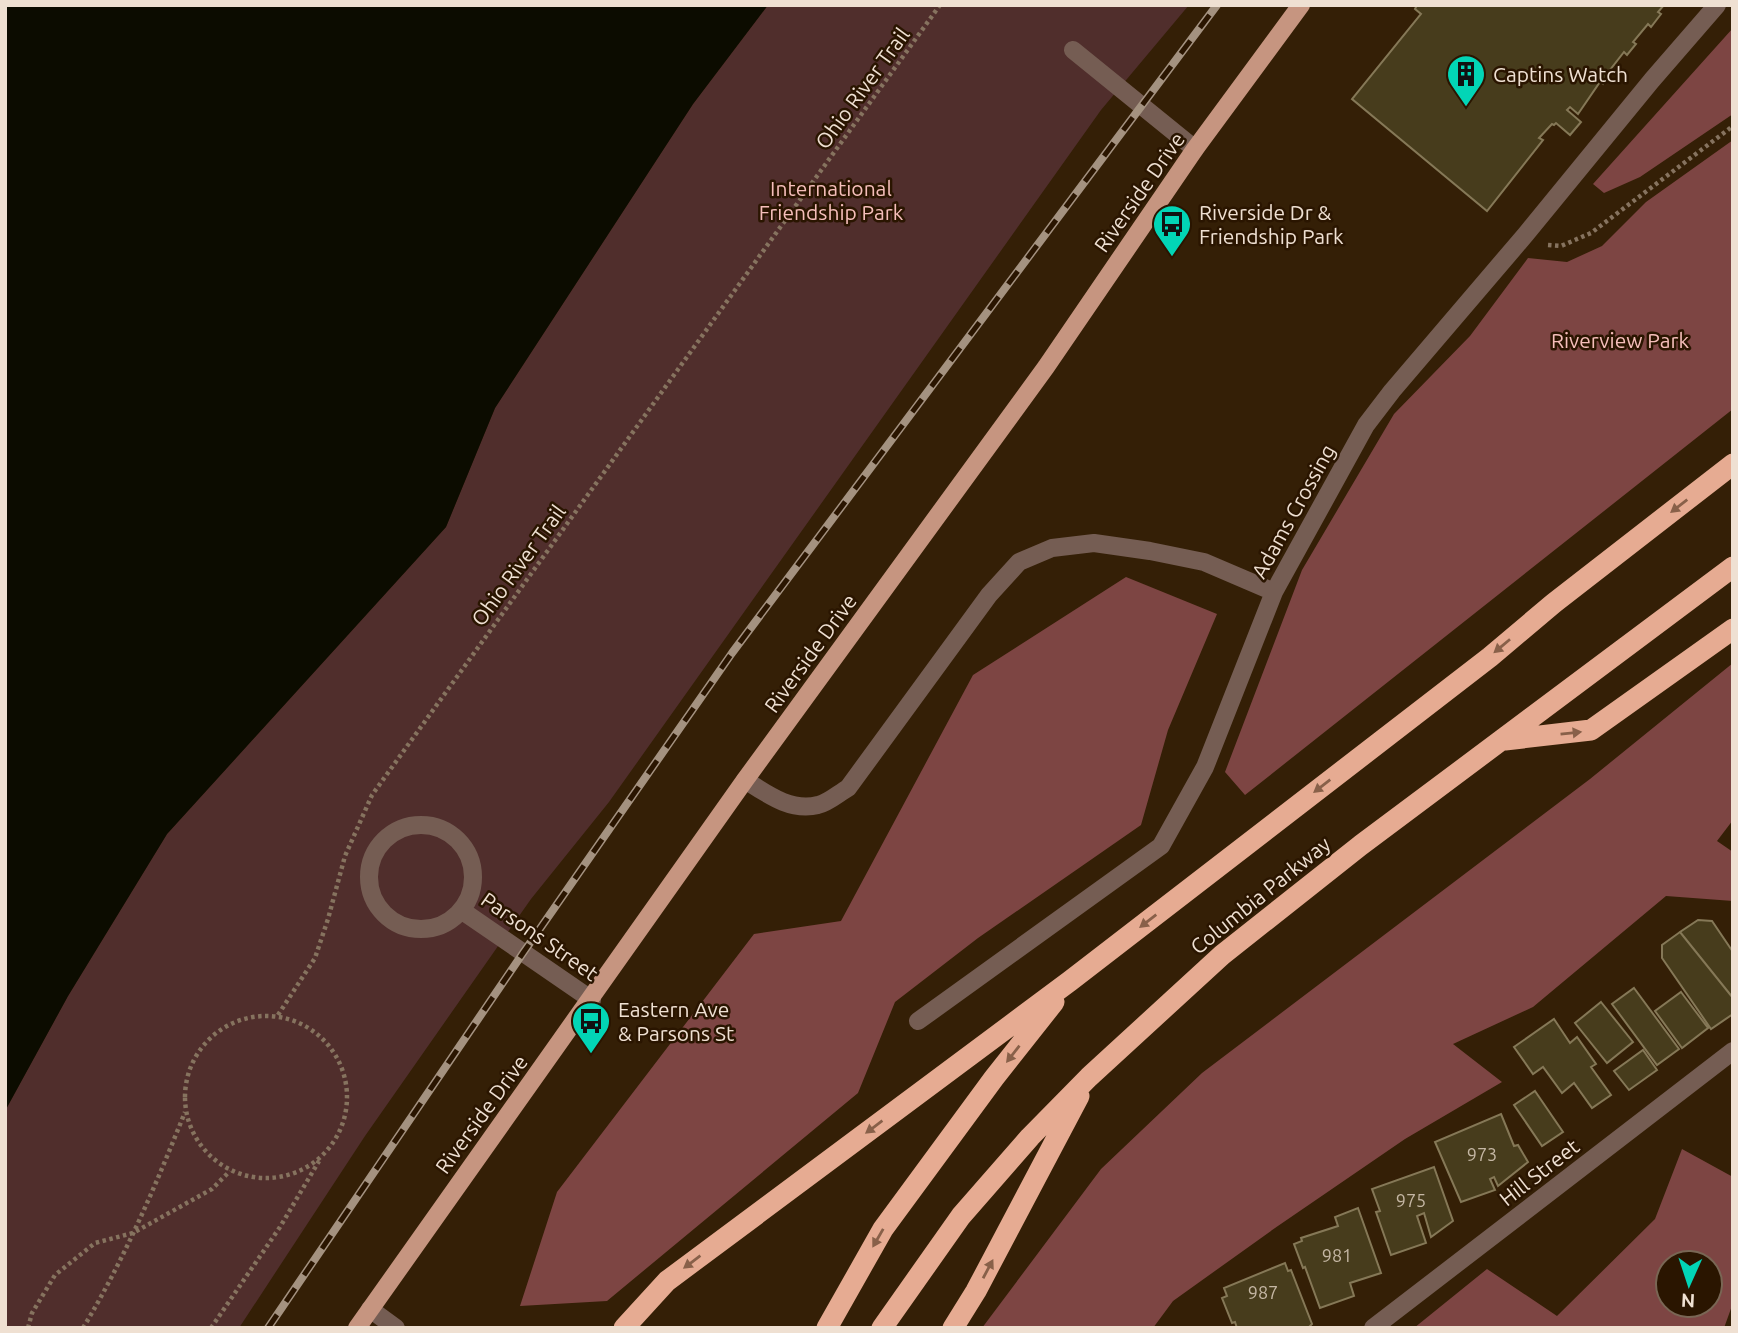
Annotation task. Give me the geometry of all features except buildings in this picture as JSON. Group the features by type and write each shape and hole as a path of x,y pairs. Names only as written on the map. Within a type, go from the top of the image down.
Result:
{"highway":[{"path":"624,1328 667,1280 1070,981 1490,657 1733,464"},
{"name":"Columbia Parkway","path":"882,1328 961,1216 1030,1137 1089,1077 1222,954 1361,845 1733,567"},
{"path":"1503,740 1591,730 1733,629"},
{"path":"827,1328 883,1229 1070,981"},
{"path":"953,1328 976,1292 1089,1077"}],"main road":[{"name":"Riverside Drive","path":"357,1328 592,1000 745,780 1046,368 1195,149 1301,5"}],"street":[{"name":"Adams Crossing","path":"918,1021 1161,846 1205,767 1273,592 1366,425 1460,309 1717,5"},
{"path":"1073,50 1195,149"},
{"path":"745,780 781,802 797,805 819,805 848,788 989,594 1019,562 1052,548 1094,543 1150,551 1204,562 1273,592"},
{"name":"Parsons Street","path":"423,825 441,829 456,839 468,855 473,872 468,899 461,910 447,922 433,928 415,929 403,926 381,911 372,895 369,872 373,855 381,843 398,831 423,825"},
{"name":"Parsons Street","path":"461,910 592,1000"},
{"name":"Hill Street","path":"1373,1328 1733,1051"},
{"path":"370,1309 396,1328"}],"path":[{"name":"Ohio River Trail","path":"278,1015 315,958 345,856 372,795 940,5"},
{"path":"1541,245 1561,246 1591,233 1733,127"},
{"path":"83,1328 103,1296 133,1233 185,1111 187,1082 197,1055 218,1032 246,1018 278,1015 308,1028 325,1041 339,1060 348,1097 344,1123 330,1150 319,1160 296,1173 278,1176 243,1175 216,1162 194,1138 185,1111"},
{"path":"211,1328 280,1227 319,1160"},
{"path":"28,1328 32,1313 55,1275 95,1243 133,1233 212,1189 230,1171"}],"green space":[{"name":"International Friendship Park","path":"768,5 1189,5 1101,110 609,802 531,899 365,1136 239,1328 5,1328 5,1111 68,996 167,834 446,527 495,408 693,104"},
{"path":"1733,28 1733,114 1640,177 1604,193 1593,184"},
{"name":"Riverview Park","path":"1733,140 1733,409 1245,795 1225,772 1302,570 1394,414 1470,336 1528,258 1567,262 1602,246 1646,202"},
{"path":"1126,577 1217,614 1168,730 1141,825 978,938 895,1002 858,1093 607,1301 520,1306 557,1192 754,934 841,921 973,675"},
{"path":"1733,663 1733,820 1717,841 1733,852 1733,901 1666,896 1533,1007 1453,1044 1502,1082 1405,1139 1275,1228 1173,1301 1153,1328 982,1328 1101,1169 1202,1073 1590,779"},
{"path":"1682,1149 1733,1177 1733,1303 1724,1328 1414,1328 1487,1269 1557,1316 1655,1219"}],"shaded area":[{"path":"5,5 768,5 693,104 495,408 446,527 167,834 68,996 5,1111"}],"railway":[{"path":"268,1328 523,953 732,653 1217,5"}],"place":[{"name":"Captins Watch","path":"1466,108"},
{"name":"Riverside Dr & Friendship Park","path":"1172,258"},
{"name":"Eastern Ave & Parsons St","path":"591,1055"}]}
